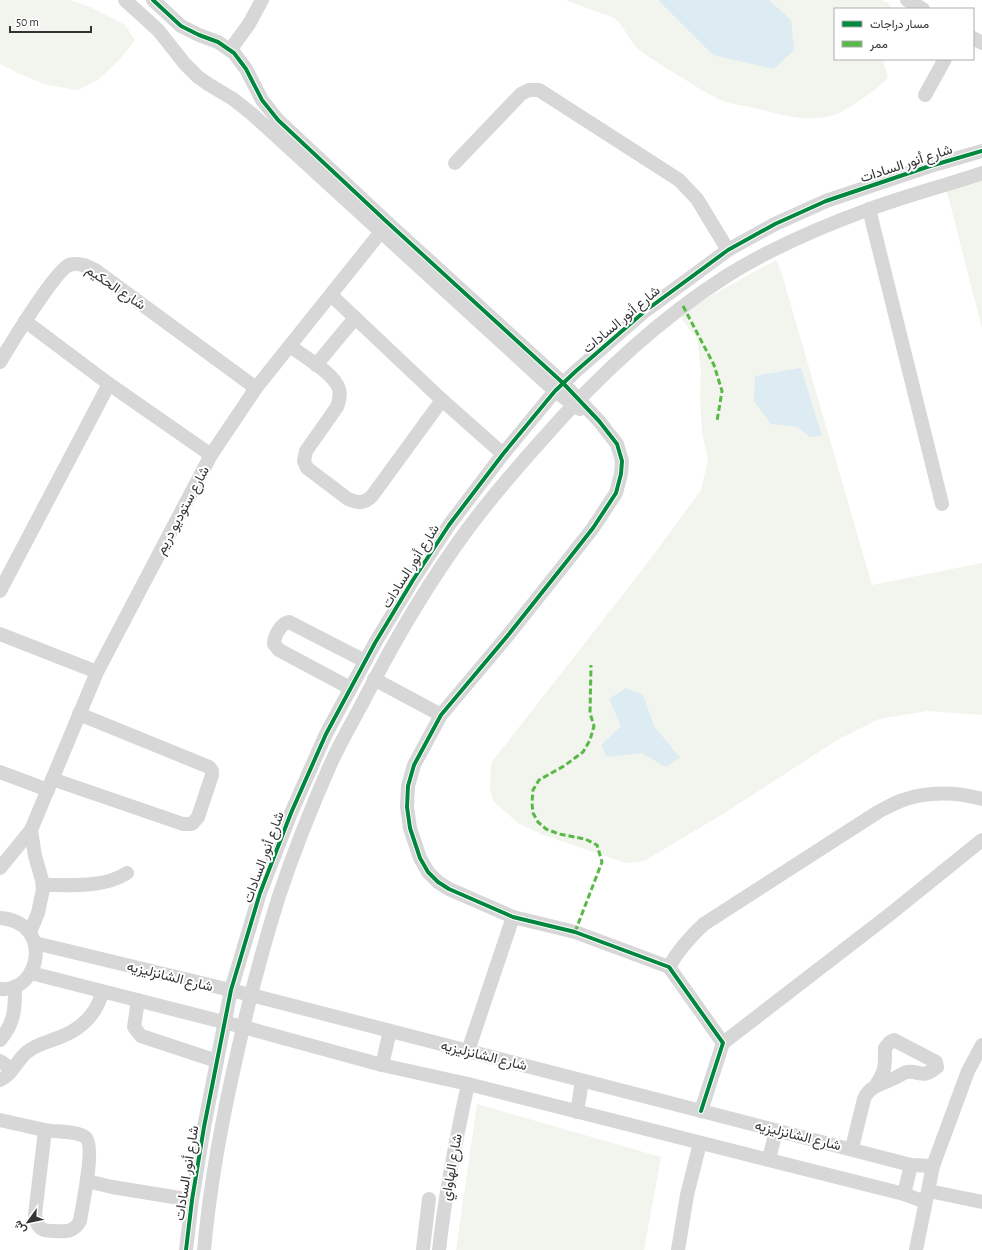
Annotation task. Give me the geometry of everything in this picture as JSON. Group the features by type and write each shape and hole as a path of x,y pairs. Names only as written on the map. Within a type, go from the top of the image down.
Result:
{"street":[{"path":"125,0 162,35 185,64 198,77 233,99 252,114 384,228 559,387 599,421 617,444 622,461 621,474 616,493 572,556 441,715 414,765 408,786 407,807 410,828 420,858 428,872 438,882 449,889 513,917 575,932 669,967 723,1043"},
{"path":"153,0 181,26 218,42 230,50 244,65 259,94 274,115 384,228"},
{"path":"230,50 249,24 262,0"},
{"path":"907,0 921,8"},
{"path":"926,95 944,60"},
{"path":"455,163 521,94 529,90 539,90 679,180 697,199 728,250"},
{"name":"شارع أنور السادات","path":"186,1250 192,1200 204,1127 226,1023 231,990 260,893 283,834 326,734 365,661 413,580 449,525 503,454 559,387 582,365 645,311 728,250 775,224 826,201 927,167 982,151"},
{"name":"شارع أنور السادات","path":"204,1250 216,1152 243,1027 280,894 300,838 333,760 374,679 402,629 467,530 512,473 576,402 642,339 665,320 723,278 784,246 869,209 982,173"},
{"path":"869,209 942,504"},
{"name":"شارع ستوديو دريم","path":"0,868 31,830 97,672 211,455 256,388 384,228"},
{"name":"شارع الحكيم","path":"0,362 25,321 61,271 69,265 82,264 95,270 256,388"},
{"path":"330,295 442,400 503,454"},
{"path":"316,365 355,318"},
{"path":"25,321 109,384 211,455"},
{"path":"290,346 316,365 335,382 339,390 340,399 337,407 308,446 304,461 307,468 316,476 348,499 356,502 363,502 372,496 442,400"},
{"path":"0,591 109,384"},
{"path":"350,688 279,650 274,644 275,636 284,624 289,622 365,661"},
{"path":"0,634 97,672"},
{"path":"374,679 441,715"},
{"path":"0,772 50,784 183,824 192,824 198,817 212,775 212,771 209,767 79,714"},
{"path":"669,967 677,953 693,934 704,924 878,812 903,800 928,793 948,794 982,799"},
{"path":"31,830 35,856 43,884 43,895 32,938"},
{"path":"701,1111 723,1043 890,916 982,840"},
{"path":"43,884 92,884 118,879 127,872"},
{"path":"468,1052 513,917"},
{"path":"0,918 9,918 21,924 32,938 37,954 31,973 24,981 15,987 0,989"},
{"name":"شارع الشانزليزيه","path":"32,938 776,1131 852,1148 911,1165 933,1166"},
{"path":"31,973 243,1027 382,1065 468,1084 904,1194 982,1202"},
{"path":"0,1040 7,1032 15,1008 15,987"},
{"path":"0,1080 5,1078 6,1065 20,1058 44,1042 64,1036 84,1022 95,1010 103,992"},
{"path":"138,1000 134,1027 141,1036 217,1061"},
{"path":"382,1065 390,1031"},
{"path":"916,1250 933,1166 968,1071 982,1044"},
{"path":"577,1112 582,1081"},
{"name":"شارع الهاواي","path":"439,1250 456,1138 468,1084"},
{"path":"852,1148 864,1099 869,1091 876,1085"},
{"path":"0,1120 45,1130 74,1133 85,1137 88,1142 90,1148 87,1181 80,1221 77,1227 66,1232 42,1229 37,1224 35,1215 45,1130"},
{"path":"769,1159 776,1131"},
{"path":"678,1250 687,1195 700,1143"},
{"path":"904,1194 911,1165"},
{"path":"87,1181 112,1187 192,1200"},
{"path":"423,1249 429,1199"},
{"path":"427,1217 443,1218"},
{"path":"425,1232 441,1234"}],"shaded area":[{"path":"0,0 70,0 90,7 125,25 135,40 120,59 98,80 78,90 47,85 0,64"},
{"path":"565,0 882,0 888,3 891,8 834,8 834,60 885,60 884,64 888,78 852,106 837,114 820,118 800,118 779,114 731,103 706,93 638,49 618,21 614,18"},
{"path":"658,0 769,0 791,20 794,50 774,69 713,55"},
{"path":"980,177 982,180 982,328 946,188"},
{"path":"776,260 781,271 872,585 982,563 982,715 928,711 879,719 839,739 723,814 644,861 626,863 543,835 518,823 494,802 490,791 491,763 646,565 701,490 708,460 702,432 700,397 701,370 697,339 678,314"},
{"path":"801,368 822,436 810,437 797,427 771,424 754,401 755,376"},
{"path":"626,688 643,695 654,726 680,758 666,767 642,753 607,757 601,745 621,726 609,699"},
{"path":"477,1104 661,1157 644,1250 456,1250"}],"marked path":[{"path":"683,306 714,365 722,391 717,421"},
{"path":"575,932 602,862 597,845 585,839 559,834 546,829 538,822 533,813 532,803 533,790 539,780 564,766 583,752 590,740 594,726 590,713 591,665"}],"cycle path":[{"path":"153,0 181,26 218,42 234,53 246,69 262,100 278,120 563,383 599,421 617,444 622,461 621,474 616,493 593,528 571,556 509,634 441,715 414,765 408,786 407,807 410,828 420,858 428,872 438,882 449,889 513,917 575,932 669,967 723,1043 701,1111"},
{"path":"186,1250 192,1200 204,1127 231,990 260,893 291,813 326,734 375,643 413,580 449,525 503,454 555,391 645,311 728,250 775,224 826,201 927,167 982,151"}]}
